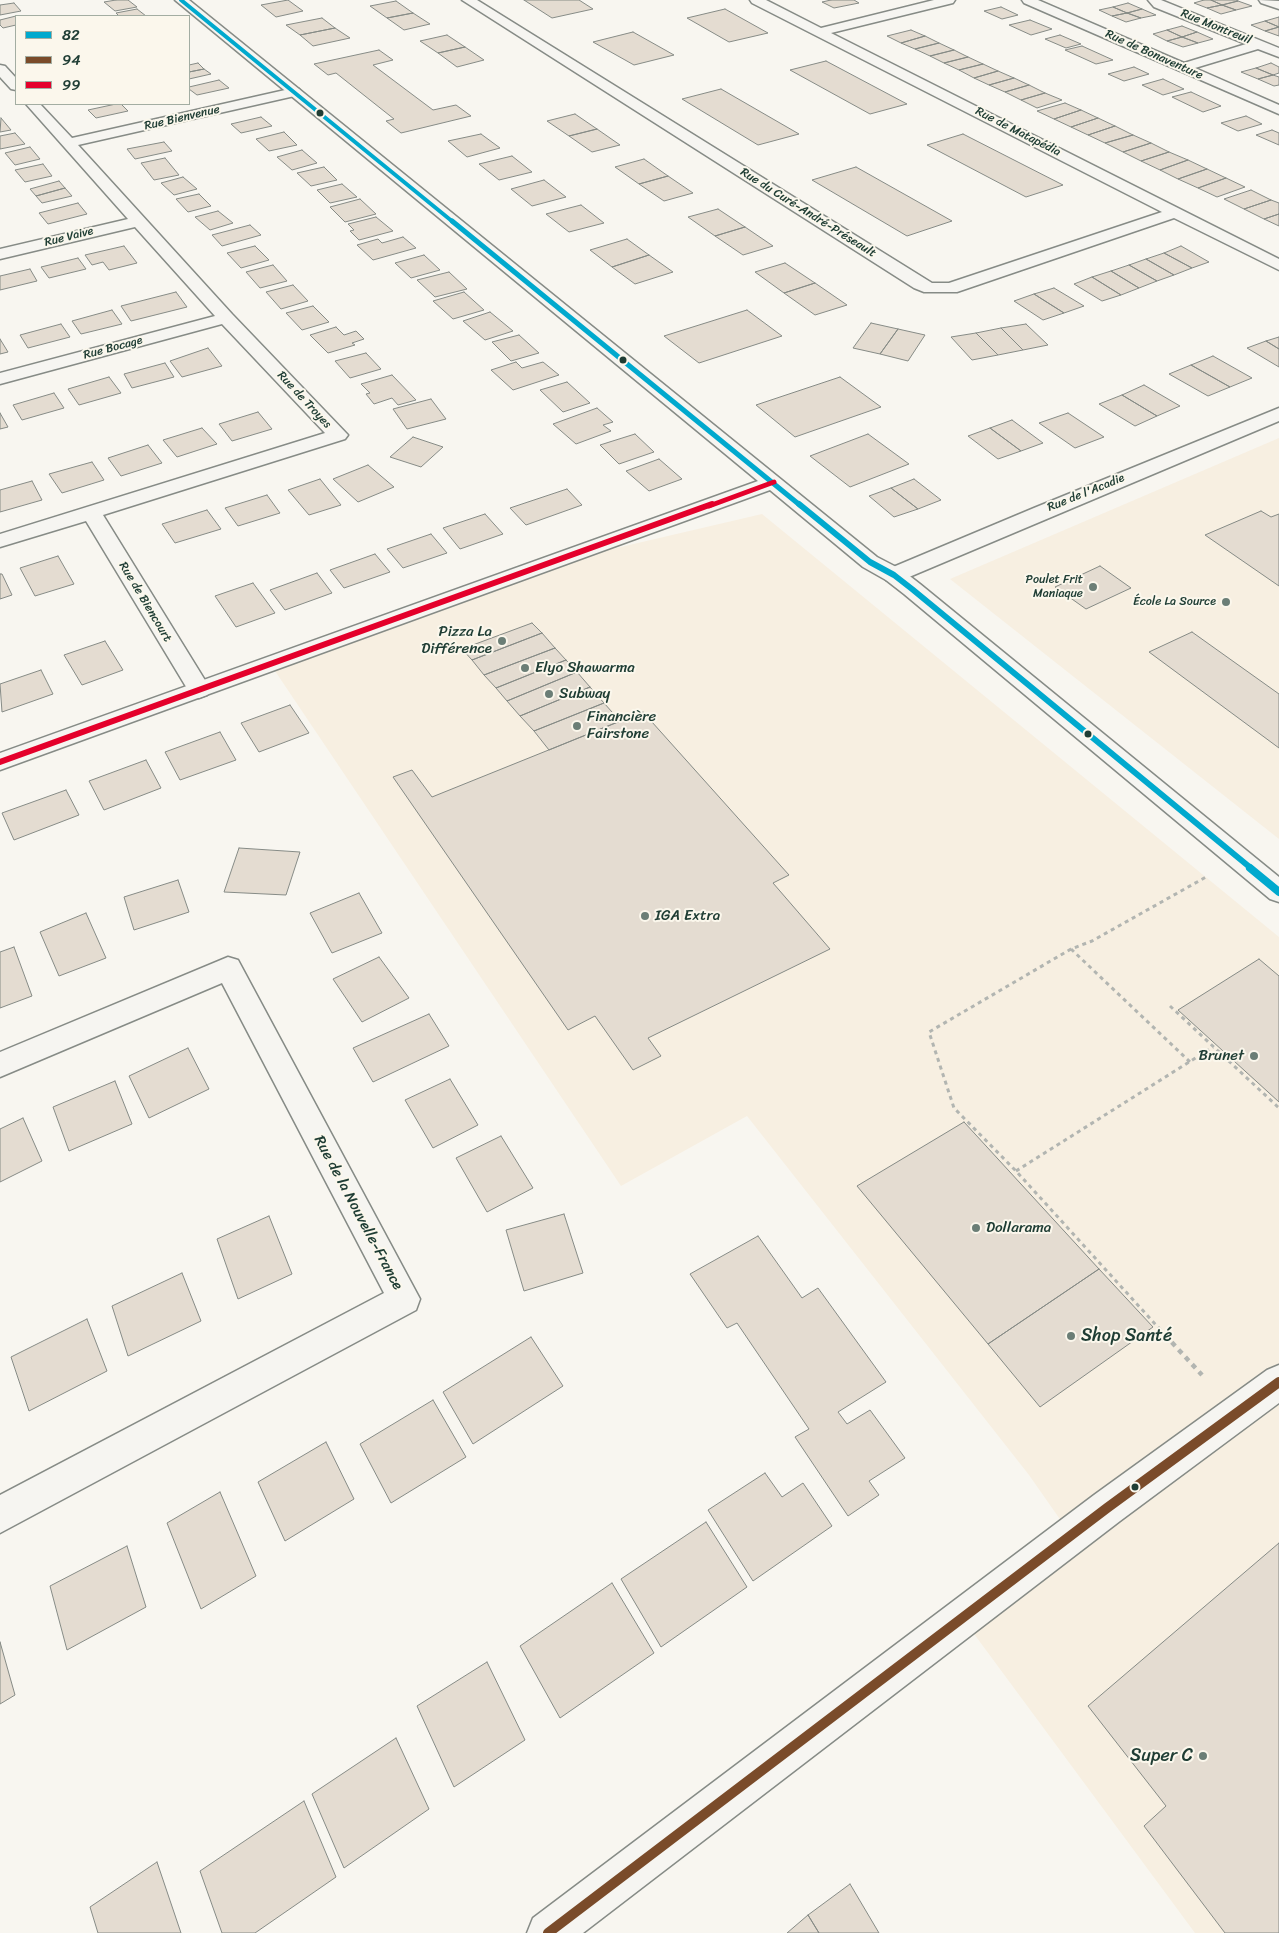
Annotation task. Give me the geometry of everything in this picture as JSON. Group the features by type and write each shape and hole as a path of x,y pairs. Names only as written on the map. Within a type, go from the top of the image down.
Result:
{"street":[{"path":"181,0 870,562 894,576 1279,892"},
{"name":"Rue du Curé-André-Préseault","path":"468,0 920,284 930,288 951,288 1176,212"},
{"name":"Rue de Matapédia","path":"756,0 1279,265"},
{"path":"820,32 949,0"},
{"name":"Rue de Bonaventure","path":"1028,0 1279,110"},
{"name":"Rue Montreuil","path":"1154,0 1158,4 1279,53"},
{"path":"1266,0 1279,5"},
{"path":"1182,68 1258,45"},
{"path":"0,69 15,85"},
{"name":"Rue Bienvenue","path":"70,144 294,92"},
{"name":"Rue de Troyes","path":"0,541 338,435 226,318 34,105"},
{"name":"Rue Vaive","path":"0,254 139,220"},
{"name":"Rue Bocage","path":"0,379 226,318"},
{"name":"Rue de l'Acadie","path":"894,576 1041,512 1279,414"},
{"path":"0,762 774,482"},
{"name":"Rue de Biencourt","path":"91,513 198,690"},
{"name":"Rue de la Nouvelle-France","path":"0,1066 228,968 404,1299 0,1515"},
{"path":"548,1933 1100,1513 1279,1382"}],"path":[{"path":"1202,1375 1016,1171 954,1108 929,1032 1071,949 1092,941 1206,877"},
{"path":"1071,949 1190,1062"},
{"path":"1170,1006 1279,1108"},
{"path":"1016,1171 1213,1047"}],"shaded area":[{"path":"1279,438 1279,839 950,579"},
{"path":"762,514 1279,937 1279,1933 1195,1933 963,1619 1071,1535 1029,1475 747,1116 621,1186 271,665 548,564"}],"building":[{"path":"128,0 137,7 115,11 104,2"},
{"path":"288,0 303,11 276,17 261,5"},
{"path":"524,0 579,0 593,9 552,18"},
{"path":"854,0 859,3 834,8 822,2"},
{"path":"1211,0 1222,5 1207,8 1194,3"},
{"path":"1211,0 1236,0 1238,1 1222,5"},
{"path":"396,1 413,13 387,18 370,6"},
{"path":"1238,1 1252,6 1236,10 1222,5"},
{"path":"14,3 21,11 0,15 0,5"},
{"path":"1128,3 1142,9 1127,13 1113,7"},
{"path":"1222,5 1236,10 1221,14 1207,8"},
{"path":"1001,7 1018,15 1002,19 984,11"},
{"path":"1113,7 1127,13 1112,16 1099,10"},
{"path":"137,9 145,15 118,15 116,13"},
{"path":"725,9 768,33 729,42 687,18"},
{"path":"1142,9 1156,15 1141,18 1127,13"},
{"path":"413,13 430,24 404,30 387,18"},
{"path":"1127,13 1141,18 1126,22 1112,16"},
{"path":"15,16 15,25 3,28 0,25 0,20"},
{"path":"1279,17 1279,27 1265,21"},
{"path":"322,18 335,28 300,35 286,25"},
{"path":"1030,20 1052,29 1031,35 1009,25"},
{"path":"1265,21 1279,27 1265,31 1251,25"},
{"path":"1182,26 1197,32 1182,37 1167,30"},
{"path":"1279,27 1279,36 1265,31"},
{"path":"335,28 350,38 313,46 300,35"},
{"path":"911,30 925,36 901,43 887,36"},
{"path":"1167,30 1182,37 1167,41 1153,34"},
{"path":"633,32 674,55 634,65 593,42"},
{"path":"1197,32 1213,39 1198,43 1182,37"},
{"path":"447,35 465,47 438,53 420,41"},
{"path":"1060,35 1081,44 1066,48 1045,39"},
{"path":"925,36 939,43 915,49 901,43"},
{"path":"1182,37 1198,43 1183,47 1167,41"},
{"path":"939,43 954,50 930,56 915,49"},
{"path":"1082,46 1113,60 1096,64 1065,50"},
{"path":"465,47 484,60 457,67 438,53"},
{"path":"379,50 393,60 373,65 433,110 456,105 471,116 401,133 386,121 394,119 336,73 328,75 314,64"},
{"path":"954,50 968,57 944,63 930,56"},
{"path":"968,57 983,64 959,70 944,63"},
{"path":"826,61 907,104 870,114 790,70"},
{"path":"198,63 204,69 190,72 190,65"},
{"path":"1271,63 1279,67 1279,73 1273,75 1256,68"},
{"path":"983,64 998,71 974,78 959,70"},
{"path":"1134,67 1149,74 1124,81 1108,74"},
{"path":"1256,68 1273,75 1258,79 1241,72"},
{"path":"204,69 211,74 190,79 190,72"},
{"path":"998,71 1014,78 989,85 974,78"},
{"path":"1273,75 1279,77 1279,85 1274,86 1258,79"},
{"path":"1014,78 1029,85 1005,92 989,85"},
{"path":"1163,79 1184,89 1163,95 1142,85"},
{"path":"219,80 229,88 197,95 190,90 190,87"},
{"path":"1029,85 1045,93 1021,100 1005,92"},
{"path":"721,89 799,134 758,145 682,99"},
{"path":"1191,92 1221,106 1203,112 1172,97"},
{"path":"1045,93 1062,100 1037,108 1021,100"},
{"path":"1065,103 1081,110 1054,119 1037,111"},
{"path":"111,105 122,105 128,111 96,118 88,110"},
{"path":"1081,110 1098,118 1071,127 1054,119"},
{"path":"575,114 597,129 569,136 547,121"},
{"path":"1246,116 1262,124 1238,131 1221,123"},
{"path":"261,117 272,126 241,133 231,124"},
{"path":"1,118 11,130 0,132"},
{"path":"1098,118 1115,126 1088,135 1071,127"},
{"path":"1115,126 1133,135 1105,143 1088,135"},
{"path":"597,129 620,145 592,152 569,136"},
{"path":"1272,130 1279,133 1279,145 1256,135"},
{"path":"284,132 297,145 269,151 256,139"},
{"path":"15,133 25,144 0,149 0,136"},
{"path":"481,134 500,148 467,157 448,141"},
{"path":"963,134 1063,185 1026,197 927,145"},
{"path":"1133,135 1151,143 1123,152 1105,143"},
{"path":"164,142 172,151 135,159 127,149"},
{"path":"1151,143 1169,152 1141,161 1123,152"},
{"path":"30,147 40,159 15,165 5,153"},
{"path":"302,150 317,163 292,170 277,157"},
{"path":"1169,152 1188,160 1160,170 1141,161"},
{"path":"512,156 532,172 499,180 479,164"},
{"path":"165,158 179,175 154,180 141,163"},
{"path":"644,159 668,176 639,184 615,167"},
{"path":"1188,160 1207,169 1178,179 1160,170"},
{"path":"43,164 52,176 25,182 15,170"},
{"path":"324,167 337,180 311,186 297,173"},
{"path":"856,167 952,221 907,236 812,180"},
{"path":"1207,169 1226,178 1198,188 1178,179"},
{"path":"668,176 693,193 664,201 639,184"},
{"path":"183,177 197,189 174,195 161,183"},
{"path":"1226,178 1245,187 1217,197 1198,188"},
{"path":"544,180 566,197 532,206 511,189"},
{"path":"59,181 65,188 36,196 30,189"},
{"path":"342,184 357,197 330,203 317,190"},
{"path":"65,188 72,196 42,203 36,196"},
{"path":"1251,190 1271,200 1244,209 1224,199"},
{"path":"199,194 211,206 188,212 176,199"},
{"path":"360,199 376,214 345,222 330,207"},
{"path":"1271,200 1279,203 1279,214 1264,219 1244,209"},
{"path":"78,203 87,214 48,224 39,213"},
{"path":"581,205 604,223 569,232 546,214"},
{"path":"718,209 745,227 715,236 688,217"},
{"path":"218,211 233,223 210,230 195,217"},
{"path":"1279,214 1279,226 1264,219"},
{"path":"376,217 393,231 359,240 350,231 354,230 348,224"},
{"path":"250,225 261,235 222,246 212,235"},
{"path":"745,227 773,246 743,255 715,236"},
{"path":"403,237 416,248 373,260 357,245 378,239 382,243"},
{"path":"627,239 649,255 612,267 590,250"},
{"path":"124,246 137,263 109,270 103,262 92,265 85,255"},
{"path":"255,246 269,260 241,268 227,253"},
{"path":"1181,246 1209,262 1192,268 1164,253"},
{"path":"1164,253 1192,268 1174,275 1146,259"},
{"path":"424,255 440,270 411,278 395,263"},
{"path":"649,255 673,272 635,284 612,267"},
{"path":"78,258 86,269 49,278 41,267"},
{"path":"1146,259 1174,275 1157,281 1129,265"},
{"path":"785,263 815,283 784,293 755,272"},
{"path":"273,265 287,281 260,288 246,272"},
{"path":"1129,265 1157,281 1139,288 1111,271"},
{"path":"30,269 37,281 0,290 0,276"},
{"path":"1111,271 1139,288 1121,295 1092,277"},
{"path":"449,272 467,289 435,297 417,280"},
{"path":"1092,277 1121,295 1102,301 1074,284"},
{"path":"815,283 847,305 815,315 784,293"},
{"path":"293,285 308,301 281,309 266,292"},
{"path":"1054,288 1084,306 1064,313 1034,294"},
{"path":"176,292 187,307 131,321 121,306"},
{"path":"464,292 484,310 453,319 433,301"},
{"path":"1034,294 1064,313 1043,320 1014,301"},
{"path":"313,306 329,322 302,330 286,313"},
{"path":"112,310 122,324 81,334 72,321"},
{"path":"747,310 782,336 699,363 664,336"},
{"path":"490,312 513,331 485,340 463,321"},
{"path":"871,323 898,329 880,354 853,348"},
{"path":"61,324 70,337 28,348 20,335"},
{"path":"1026,324 1048,345 1023,350 1001,328"},
{"path":"336,327 344,335 356,331 364,339 352,343 355,345 328,353 310,335"},
{"path":"1001,328 1023,350 998,355 976,333"},
{"path":"898,329 925,335 908,361 880,354"},
{"path":"976,333 998,355 972,360 951,337"},
{"path":"519,335 539,353 511,361 492,342"},
{"path":"1279,337 1279,349 1266,341"},
{"path":"0,339 8,352 0,354"},
{"path":"1266,341 1279,349 1279,367 1247,348"},
{"path":"208,348 222,366 182,377 170,361"},
{"path":"366,353 381,369 350,378 335,361"},
{"path":"1213,356 1252,378 1230,387 1191,365"},
{"path":"516,362 522,368 543,362 559,375 513,390 491,370"},
{"path":"165,363 174,377 132,388 124,374"},
{"path":"1191,365 1230,387 1208,396 1169,374"},
{"path":"392,375 416,400 398,405 392,398 374,404 366,394 370,393 361,384"},
{"path":"109,377 121,393 79,405 68,389"},
{"path":"840,377 881,407 795,437 756,405"},
{"path":"567,382 590,403 563,412 540,390"},
{"path":"1144,385 1180,406 1157,416 1122,395"},
{"path":"54,393 64,408 22,420 13,405"},
{"path":"1122,395 1157,416 1135,426 1099,404"},
{"path":"431,399 446,419 407,429 393,409"},
{"path":"597,408 613,422 603,425 611,431 576,444 553,424"},
{"path":"258,412 272,429 232,441 219,424"},
{"path":"0,413 8,427 0,429"},
{"path":"1068,413 1104,437 1075,448 1039,423"},
{"path":"1012,420 1043,443 1021,451 990,428"},
{"path":"202,428 217,444 177,457 163,440"},
{"path":"990,428 1021,451 998,459 968,436"},
{"path":"635,434 654,452 619,464 600,445"},
{"path":"868,434 909,464 850,487 810,456"},
{"path":"413,437 443,447 421,467 390,457"},
{"path":"148,445 162,463 121,476 108,458"},
{"path":"659,459 682,479 649,491 626,471"},
{"path":"92,462 104,480 62,493 49,474"},
{"path":"368,465 394,487 358,502 333,479"},
{"path":"320,479 341,505 309,515 288,490"},
{"path":"914,479 941,500 918,509 891,488"},
{"path":"32,481 42,500 0,512 0,490"},
{"path":"891,488 918,509 894,517 869,496"},
{"path":"567,489 582,505 526,525 510,508"},
{"path":"267,495 280,513 238,526 225,508"},
{"path":"207,510 221,529 175,543 162,524"},
{"path":"1261,511 1271,517 1279,514 1279,586 1205,535"},
{"path":"485,514 503,534 460,549 443,528"},
{"path":"431,534 447,553 403,568 387,549"},
{"path":"375,554 390,572 344,588 330,570"},
{"path":"58,556 74,584 35,596 20,568"},
{"name":"Poulet Frit Maniaque","path":"1100,566 1131,588 1086,609 1055,587"},
{"path":"317,573 332,593 285,610 270,590"},
{"path":"0,574 2,574 12,595 0,599"},
{"path":"253,583 275,613 236,627 215,596"},
{"name":"Pizza La Différence","path":"532,623 542,633 472,660 462,649"},
{"path":"1192,632 1279,694 1279,748 1149,652"},
{"path":"542,633 555,648 484,675 472,660"},
{"path":"105,641 123,670 82,685 64,655"},
{"name":"Elyo Shawarma","path":"555,648 566,660 496,688 484,675"},
{"path":"566,660 577,672 507,701 496,688"},
{"path":"41,670 53,694 2,712 0,684"},
{"name":"Subway","path":"577,672 590,687 520,716 507,701"},
{"path":"590,687 604,703 534,731 520,716"},
{"name":"Financière Fairstone","path":"604,703 620,721 549,750 534,731"},
{"path":"290,705 309,733 259,752 241,723"},
{"name":"IGA Extra","path":"643,712 789,875 773,883 830,949 648,1038 661,1056 633,1070 595,1016 568,1030 393,777 412,770 432,797"},
{"path":"220,732 236,760 180,780 165,752"},
{"path":"146,760 161,788 104,810 89,781"},
{"path":"66,790 79,815 14,840 2,813"},
{"path":"239,848 300,852 286,895 224,892"},
{"path":"178,880 189,912 134,930 124,897"},
{"path":"359,893 382,933 332,953 310,913"},
{"path":"86,913 106,958 59,976 40,932"},
{"path":"14,947 32,996 0,1008 0,952"},
{"path":"379,957 409,998 362,1022 333,979"},
{"name":"Brunet","path":"1259,959 1279,976 1279,1102 1178,1010"},
{"path":"429,1014 449,1046 373,1082 353,1048"},
{"path":"188,1048 209,1089 149,1118 129,1076"},
{"path":"450,1079 478,1125 433,1148 405,1100"},
{"path":"115,1081 132,1124 69,1151 53,1107"},
{"path":"23,1118 42,1161 0,1182 0,1129"},
{"name":"Dollarama","path":"964,1122 1099,1269 988,1344 857,1186"},
{"path":"501,1136 533,1188 487,1212 456,1158"},
{"path":"564,1214 583,1273 524,1291 506,1230"},
{"path":"269,1216 292,1274 238,1299 217,1239"},
{"path":"758,1236 802,1298 818,1288 886,1382 838,1412 847,1424 870,1410 905,1458 869,1481 879,1495 848,1516 795,1437 809,1429 737,1323 727,1328 690,1274"},
{"name":"Shop Santé","path":"1099,1269 1153,1327 1040,1407 988,1344"},
{"path":"182,1273 201,1321 128,1356 112,1306"},
{"path":"87,1319 107,1371 29,1411 11,1357"},
{"path":"531,1337 563,1386 473,1444 443,1392"},
{"path":"433,1400 466,1457 391,1503 360,1444"},
{"path":"326,1442 354,1499 285,1541 258,1482"},
{"path":"765,1473 782,1497 803,1483 832,1526 753,1581 708,1510"},
{"path":"220,1492 256,1576 201,1609 167,1523"},
{"path":"706,1522 747,1587 661,1647 621,1579"},
{"name":"Super C","path":"1279,1543 1279,1933 1225,1933 1144,1826 1166,1806 1088,1706"},
{"path":"127,1546 146,1607 67,1650 50,1586"},
{"path":"612,1583 654,1653 560,1718 520,1646"},
{"path":"0,1642 15,1695 0,1704"},
{"path":"487,1662 525,1740 454,1787 417,1706"},
{"path":"396,1738 429,1809 344,1868 312,1794"},
{"path":"304,1801 336,1877 255,1933 222,1933 200,1871"},
{"path":"157,1862 181,1933 98,1933 90,1907"},
{"path":"850,1884 879,1933 819,1933 808,1915"},
{"path":"808,1915 819,1933 787,1933"}],"transit line":[{"name":"82","path":"181,0 870,562 894,575 912,589 1279,892"},
{"name":"99","path":"0,762 774,482"},
{"name":"94","path":"548,1933 1107,1508 1279,1382"}],"place":[{"name":"Poulet Frit Maniaque","path":"1093,587"},
{"name":"École La Source","path":"1226,602"},
{"name":"Pizza La Différence","path":"502,641"},
{"name":"Elyo Shawarma","path":"525,668"},
{"name":"Subway","path":"549,694"},
{"name":"Financière Fairstone","path":"577,726"},
{"name":"IGA Extra","path":"645,916"},
{"name":"Brunet","path":"1254,1056"},
{"name":"Dollarama","path":"976,1228"},
{"name":"Shop Santé","path":"1071,1336"},
{"name":"Super C","path":"1203,1756"}]}
